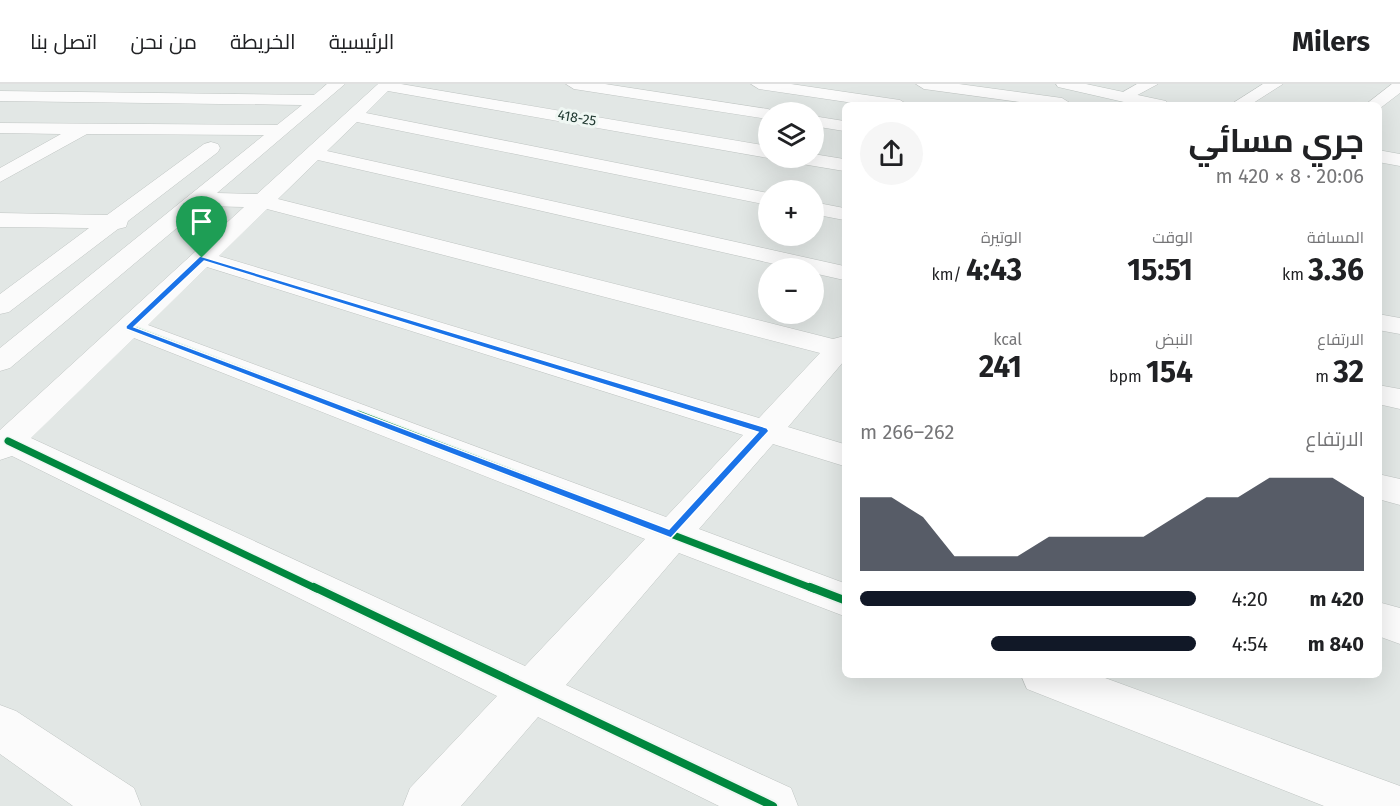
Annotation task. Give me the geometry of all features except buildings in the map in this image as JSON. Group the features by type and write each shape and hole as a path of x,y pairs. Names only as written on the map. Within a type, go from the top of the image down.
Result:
{"street":[{"path":"0,176 160,84"},
{"path":"5,353 337,84"},
{"path":"574,84 620,87 758,112"},
{"path":"759,84 880,102"},
{"path":"924,84 1048,102"},
{"path":"1125,96 1150,84"},
{"path":"1243,102 1275,84"},
{"path":"386,85 4,445 773,806"},
{"name":"418-25","path":"386,85 758,150"},
{"path":"1063,102 1070,85 1148,102"},
{"path":"1377,102 1400,86"},
{"path":"518,165 620,87"},
{"path":"0,96 137,97 310,106"},
{"path":"0,110 113,111 310,106"},
{"path":"353,116 758,197"},
{"path":"824,123 842,126"},
{"path":"0,128 281,130"},
{"path":"0,146 259,148"},
{"path":"0,306 211,148"},
{"path":"313,153 492,185 842,272"},
{"path":"1382,157 1400,160"},
{"path":"824,162 842,165"},
{"path":"197,199 261,201 842,347"},
{"path":"824,210 842,214"},
{"path":"0,220 170,221"},
{"path":"202,258 842,454"},
{"path":"1382,323 1400,326"},
{"path":"129,327 842,599"},
{"path":"428,806 764,431 842,348"},
{"path":"1382,395 1400,399"},
{"path":"1382,487 1400,492"},
{"path":"1382,621 1400,626"},
{"path":"1051,678 1389,806"},
{"path":"0,727 116,806"}],"cycle path":[{"path":"129,327 842,599"},
{"path":"8,441 773,806"}],"route":[{"path":"202,258 764,431 671,534 129,327 202,258"}]}
